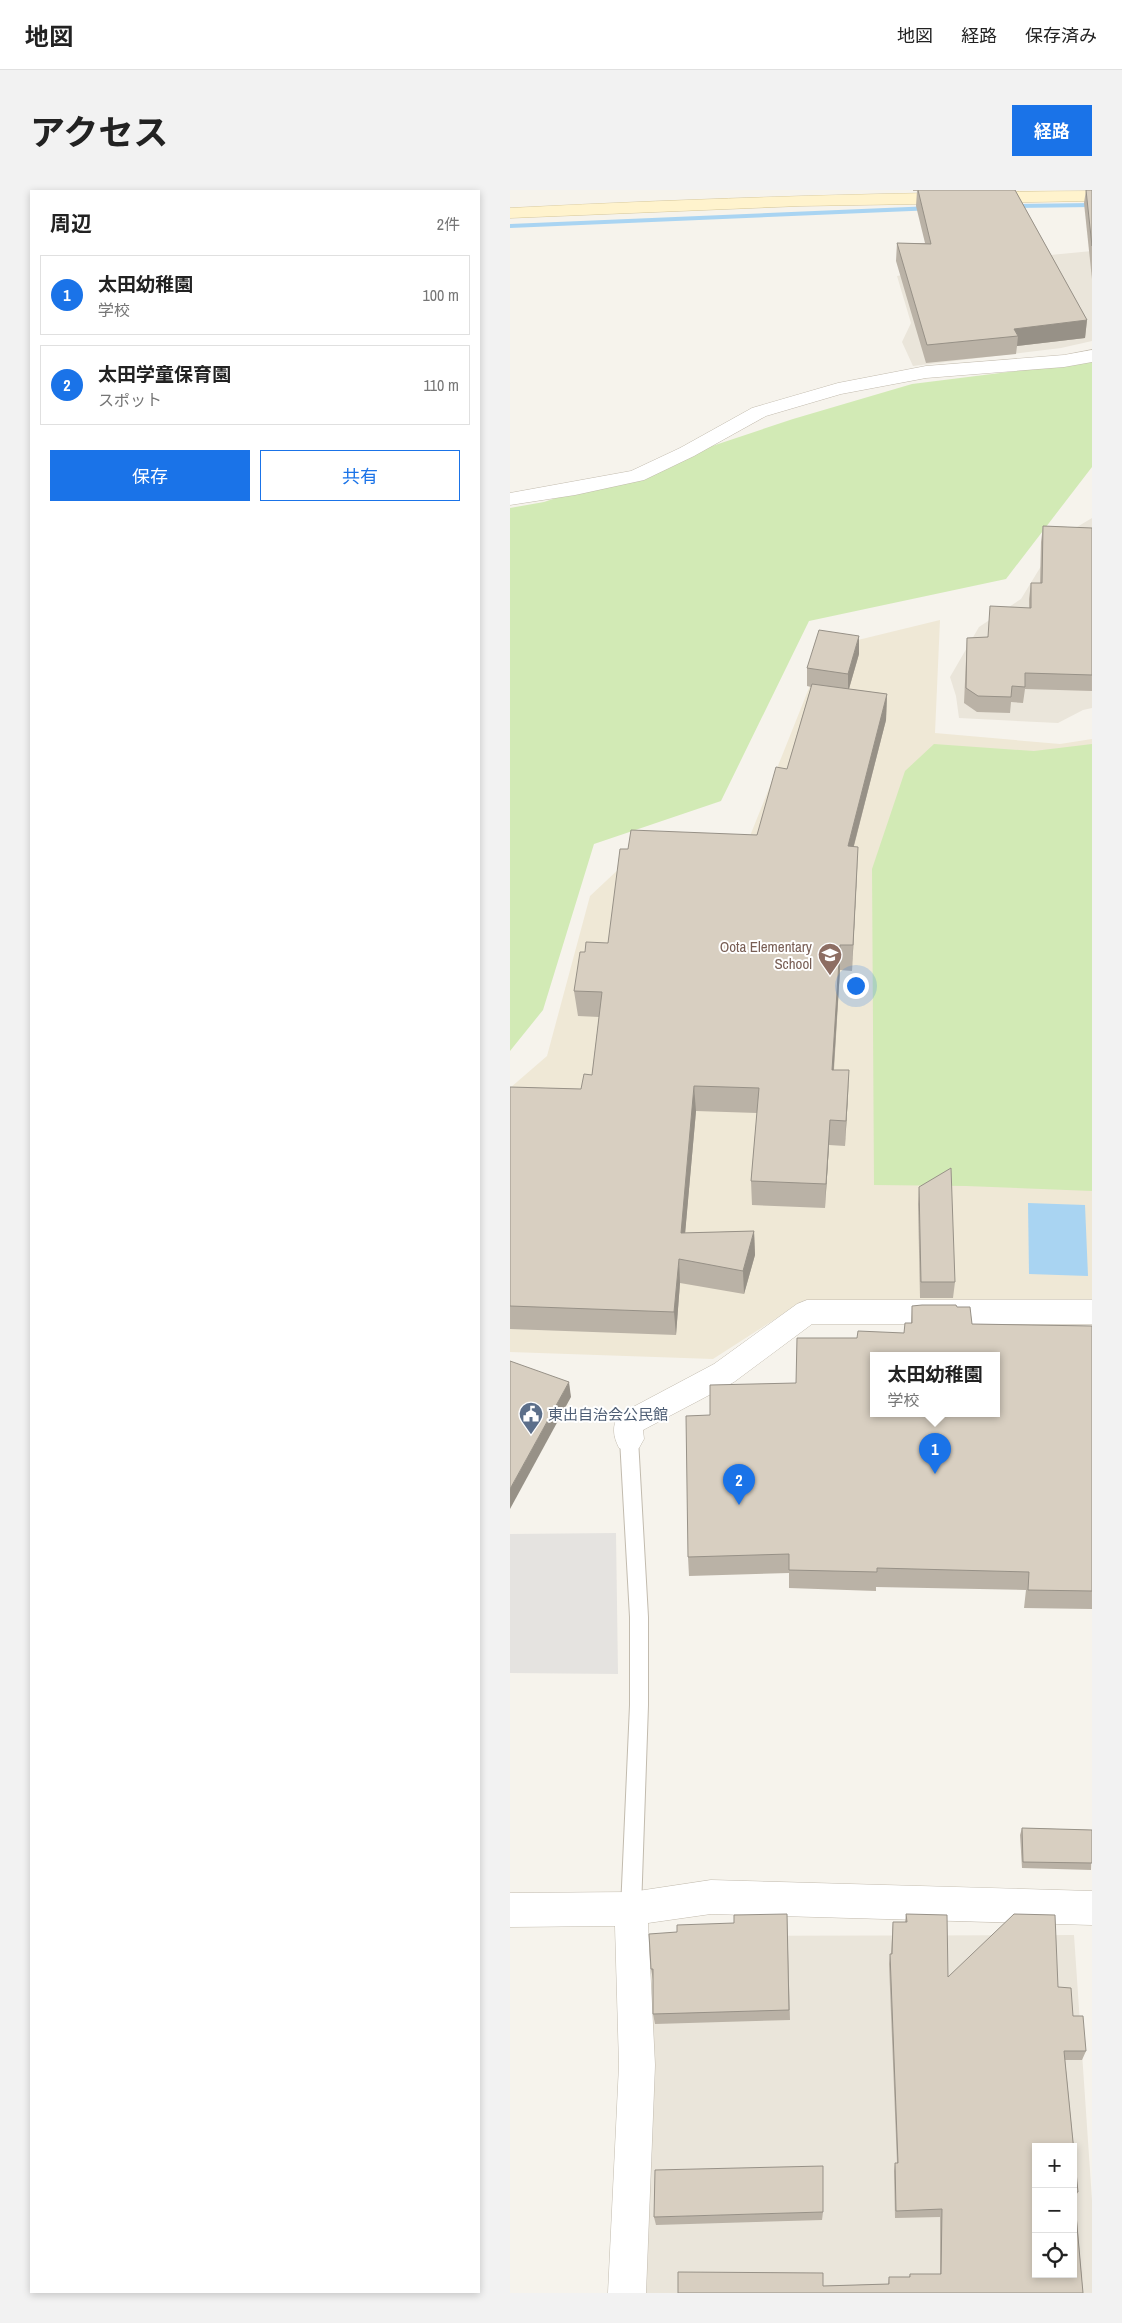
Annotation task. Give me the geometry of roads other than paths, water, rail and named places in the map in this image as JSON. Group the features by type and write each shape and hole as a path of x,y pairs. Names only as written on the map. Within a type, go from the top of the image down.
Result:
{"street":[{"path":"510,213 732,202 926,196 1092,196"},
{"path":"510,499 575,489 636,476 687,452 759,412 838,389 926,372 1064,361 1092,356"},
{"path":"629,1439 628,1424 724,1373 808,1312 1092,1312"},
{"path":"510,1910 631,1909 711,1898 1092,1908"},
{"path":"627,2293 637,2065 631,1909"}],"lane":[{"path":"629,1439 639,1637 639,1705 631,1909"}],"water":[{"path":"1028,1203 1085,1205 1088,1276 1029,1274"}],"waterway":[{"path":"1007,206 1092,205"},
{"path":"510,226 932,208"}],"place":[{"name":"Oota Elementary School","path":"830,976"},
{"name":"東出自治会公民館","path":"531,1435"},
{"name":"太田幼稚園","path":"935,1474"},
{"name":"太田学童保育園","path":"739,1505"}]}
